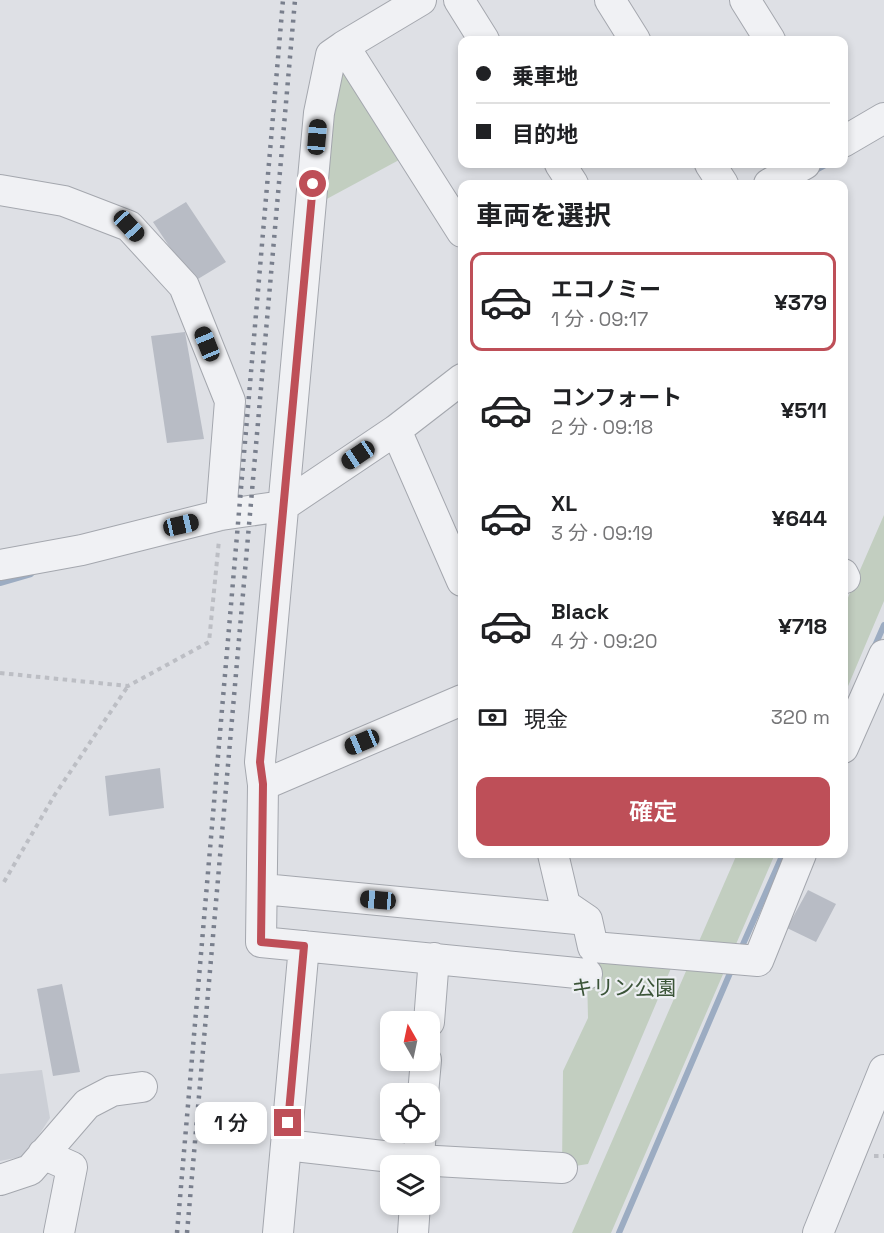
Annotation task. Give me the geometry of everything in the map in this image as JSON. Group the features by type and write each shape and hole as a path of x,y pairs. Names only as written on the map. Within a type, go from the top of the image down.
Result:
{"street":[{"path":"421,0 331,55 319,113 260,762 263,784 261,942 434,958 589,947"},
{"path":"459,0 482,36"},
{"path":"610,0 632,36"},
{"path":"745,0 768,36"},
{"path":"344,46 458,226"},
{"path":"848,139 884,118"},
{"path":"776,180 798,168"},
{"path":"0,190 64,201 129,226 184,286 230,401 221,516"},
{"path":"0,565 82,550 221,516 283,506 396,430 458,382"},
{"path":"396,430 458,571"},
{"path":"848,737 884,655"},
{"path":"263,784 458,702"},
{"path":"554,858 565,905 589,947"},
{"path":"262,893 589,947 758,961 799,858"},
{"path":"278,1233 304,946"},
{"path":"430,1011 434,958"},
{"path":"818,1233 884,1070"},
{"path":"0,1180 30,1170 87,1104 112,1091 142,1087"},
{"path":"286,1145 419,1153 562,1168"},
{"path":"44,1154 72,1167 59,1233"},
{"path":"413,1233 414,1215"}],"path":[{"path":"4,882 54,796 128,686 209,642 221,516"},
{"path":"0,674 128,686"}],"shaded area":[{"path":"42,1070 50,1118 25,1156 0,1161 0,1074"}],"green space":[{"path":"331,55 412,153 310,208"},
{"path":"884,515 884,601 848,686 848,598"},
{"path":"735,858 773,858 611,1233 572,1233"},
{"name":"キリン公園","path":"593,947 677,954 588,1164 562,1168 563,1071 588,1018 587,974"}],"building":[{"path":"186,202 226,262 193,282 153,222"},
{"path":"185,332 204,439 167,443 151,336"},
{"path":"160,768 164,808 109,816 105,776"},
{"path":"808,890 836,904 816,942 787,928"},
{"path":"62,984 80,1072 53,1076 37,989"}],"waterway":[{"path":"812,172 820,168"},
{"path":"0,583 31,574"},
{"path":"874,648 884,625"},
{"path":"740,951 781,858"},
{"path":"619,1233 733,966"}],"railway":[{"path":"177,1233 283,0"},
{"path":"187,1233 295,0"}],"route":[{"path":"288,1123 304,946 261,942 263,784 260,762 313,184"}]}
